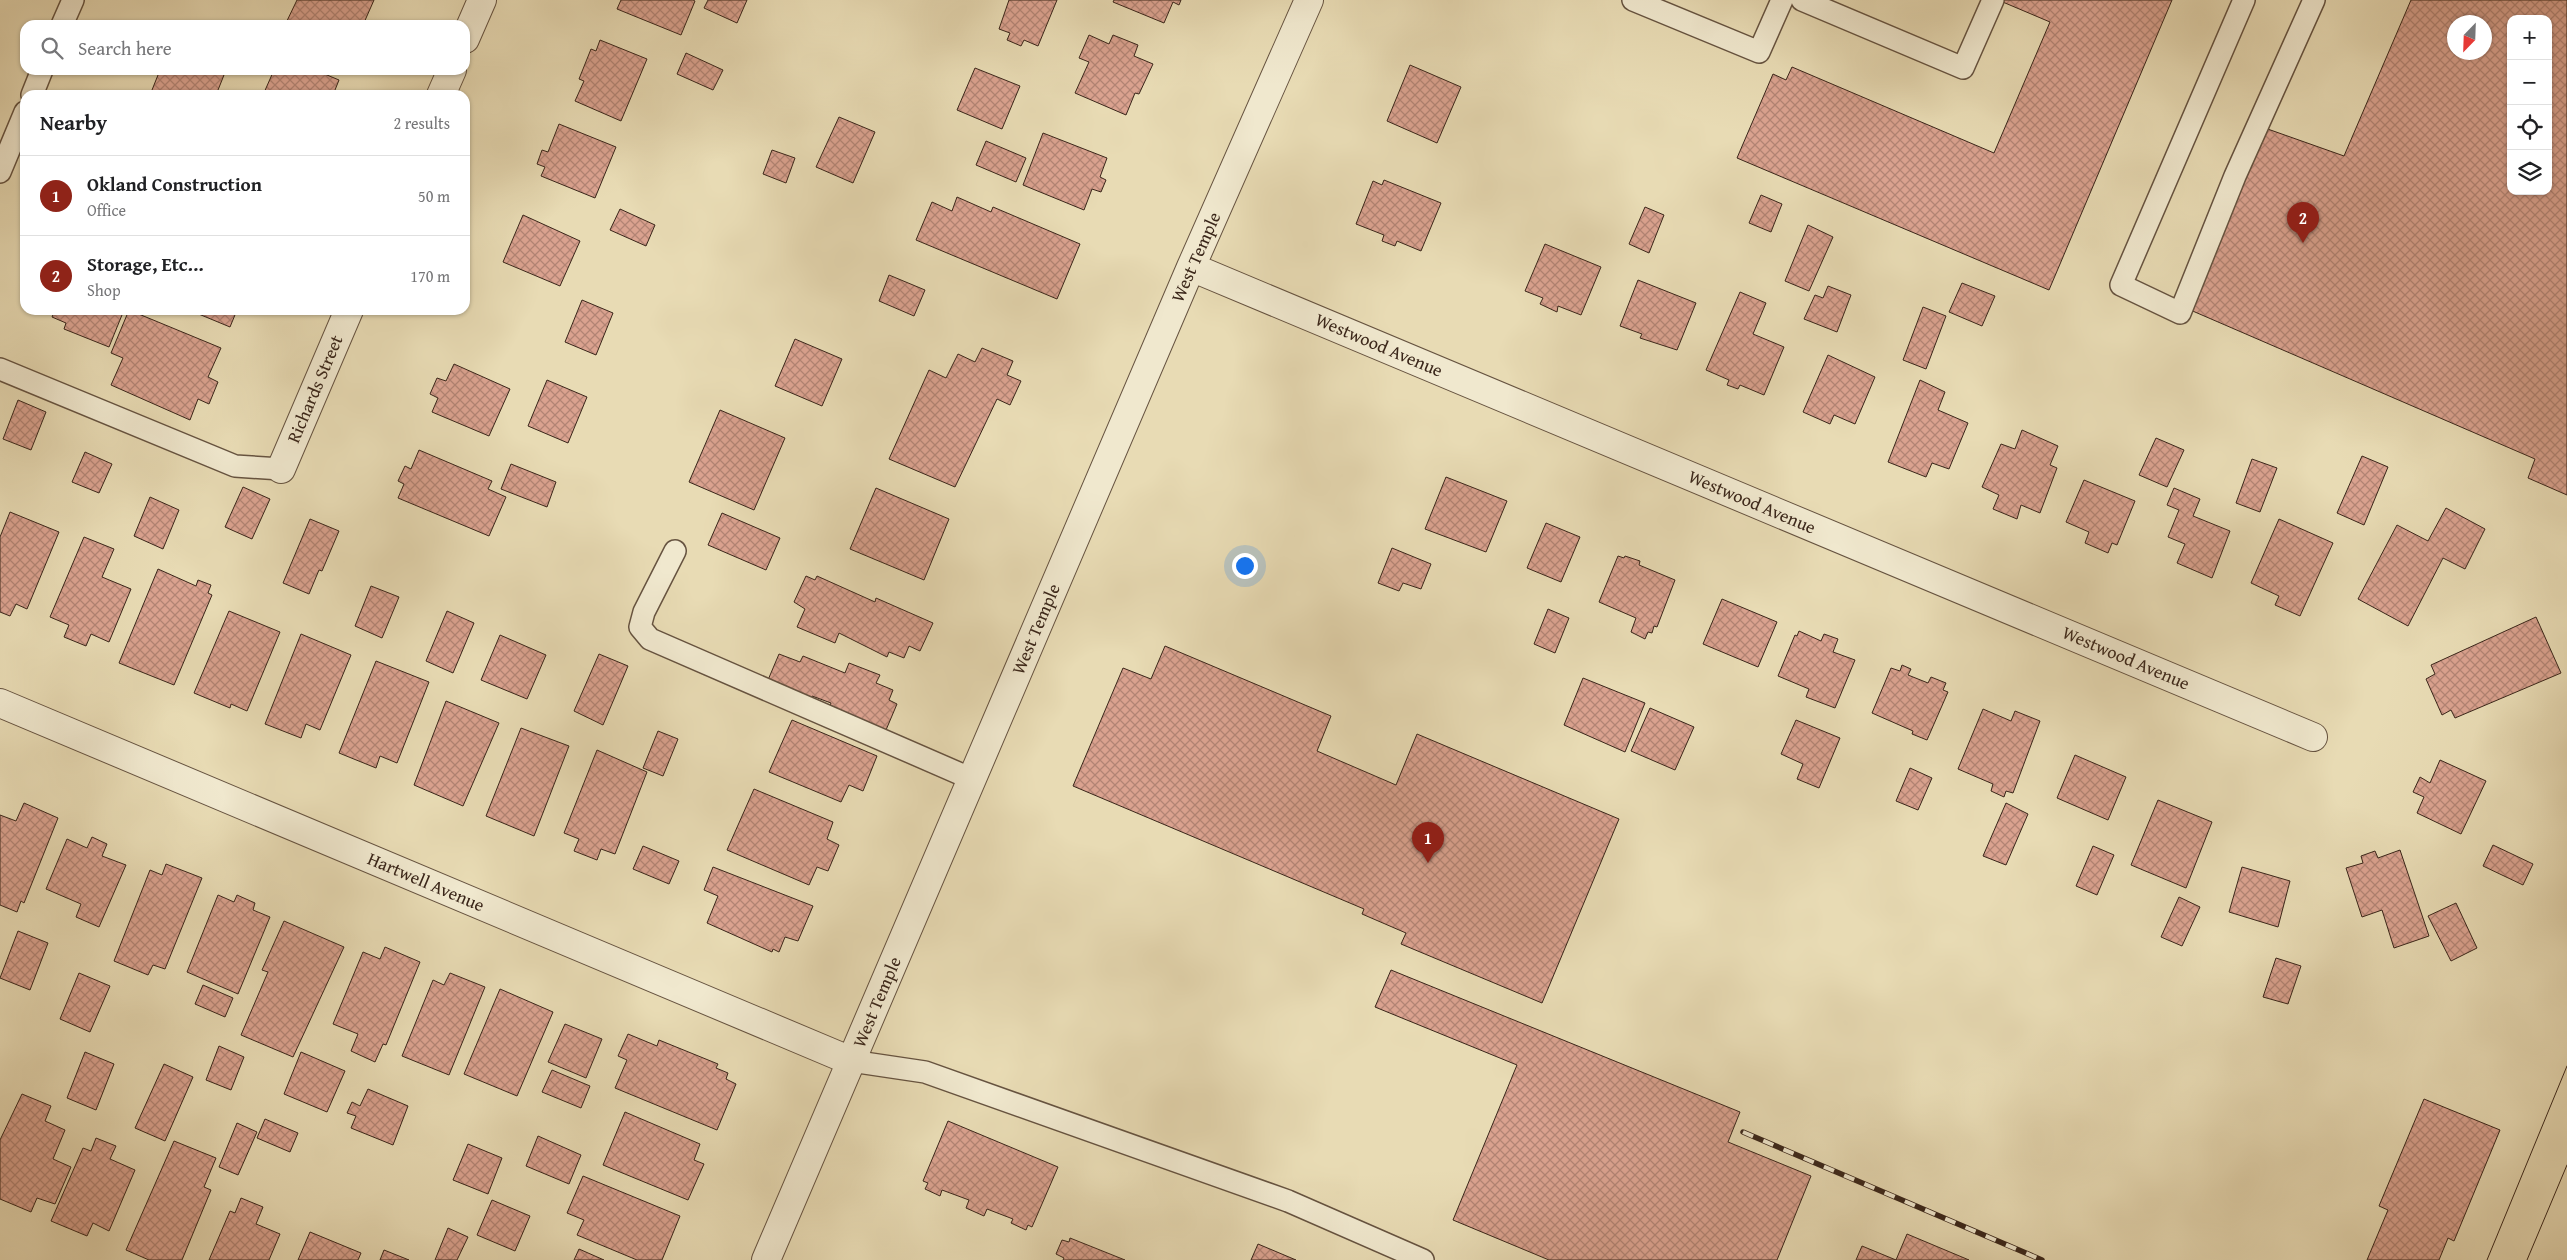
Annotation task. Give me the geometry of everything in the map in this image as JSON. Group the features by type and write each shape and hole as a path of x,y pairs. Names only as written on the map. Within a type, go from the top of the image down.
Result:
{"street":[{"path":"470,28 482,0"},
{"name":"West Temple","path":"766,1260 1191,267 1309,0"},
{"path":"443,90 450,75"},
{"name":"Westwood Avenue","path":"1191,267 2313,737"},
{"name":"Richards Street","path":"281,469 347,315"},
{"name":"Hartwell Avenue","path":"0,703 852,1061"}],"lane":[{"path":"64,20 73,0"},
{"path":"1633,0 1759,52 1782,0"},
{"path":"1802,0 1963,68 1993,0"},
{"path":"2244,0 2122,285 2180,313 2235,176 2314,0"},
{"path":"34,90 40,75"},
{"path":"0,172 20,124"},
{"path":"0,369 235,466 281,469"},
{"path":"675,551 644,612 640,627 650,639 972,778"},
{"path":"852,1061 925,1072 1288,1201 1423,1260"}],"building":[{"path":"297,0 374,0 365,20 287,20"},
{"path":"621,0 695,1 681,35 617,9"},
{"path":"708,0 747,0 737,23 704,8"},
{"path":"1009,0 1057,0 1038,46 1024,40 1021,46 1007,40 1010,33 999,29"},
{"path":"1114,0 1181,0 1179,5 1173,2 1164,23 1113,2"},
{"path":"1998,0 2172,0 2049,290 1737,158 1773,74 1786,80 1792,67 1994,153 2050,22"},
{"path":"2411,0 2567,0 2567,495 2528,478 2535,459 2188,309 2262,127 2344,156"},
{"path":"1089,35 1109,44 1113,35 1138,45 1134,56 1153,64 1139,94 1135,93 1126,115 1075,93 1089,62 1079,58"},
{"path":"600,40 647,59 621,121 575,101 584,81 579,79 591,49 596,51"},
{"path":"686,53 723,70 713,90 677,74"},
{"path":"1410,65 1461,87 1437,143 1387,121"},
{"path":"975,68 1020,86 1002,129 957,110"},
{"path":"158,75 224,75 218,90 152,90"},
{"path":"272,75 327,75 339,80 335,90 265,90"},
{"path":"839,117 875,132 853,183 816,167"},
{"path":"559,124 616,147 595,198 541,176 545,167 537,164 542,150 548,152"},
{"path":"1043,133 1107,158 1100,177 1106,180 1101,192 1092,189 1084,210 1023,185"},
{"path":"986,141 1026,158 1016,182 976,165"},
{"path":"772,150 795,158 786,183 763,174"},
{"path":"1384,180 1441,203 1421,251 1397,241 1395,246 1382,241 1384,235 1356,224 1373,181 1382,185"},
{"path":"1761,195 1782,204 1771,232 1749,223"},
{"path":"957,197 991,212 993,207 1080,244 1057,299 916,240 932,202 952,211"},
{"path":"1645,207 1664,215 1649,253 1629,244"},
{"path":"620,209 655,225 646,246 610,230"},
{"path":"523,215 580,241 560,286 503,262"},
{"path":"1808,225 1833,237 1809,291 1785,281"},
{"path":"1545,244 1601,267 1581,315 1558,306 1557,312 1540,304 1543,298 1525,291"},
{"path":"889,275 925,290 914,316 879,301"},
{"path":"1638,280 1696,303 1677,350 1640,338 1642,334 1620,326"},
{"path":"1962,283 1995,296 1982,326 1949,312"},
{"path":"1828,286 1851,295 1837,332 1804,319 1815,295 1823,298"},
{"path":"1740,292 1766,303 1753,334 1784,347 1764,395 1740,385 1738,389 1727,385 1729,380 1706,370"},
{"path":"582,300 613,313 596,355 565,342"},
{"path":"1923,307 1946,316 1926,369 1903,360"},
{"path":"53,315 122,315 109,347 64,329 66,323 52,317"},
{"path":"127,315 141,315 221,348 208,377 218,382 209,404 198,399 190,420 111,385 123,358 111,353"},
{"path":"201,315 235,315 230,327"},
{"path":"795,339 842,359 822,406 775,386"},
{"path":"982,348 1013,361 1007,375 1021,381 1010,405 997,399 955,487 889,459 929,370 946,378 958,354 975,362"},
{"path":"1828,355 1875,377 1855,424 1834,415 1830,424 1803,412"},
{"path":"454,364 510,389 489,436 432,412 438,398 430,394 437,378 446,381"},
{"path":"547,380 587,397 568,443 528,426"},
{"path":"1920,380 1945,392 1938,410 1968,423 1949,469 1932,463 1926,477 1888,462"},
{"path":"18,400 46,412 31,450 3,439"},
{"path":"720,410 785,438 754,510 689,482"},
{"path":"2022,430 2058,446 2050,465 2057,468 2040,513 2021,505 2017,519 1993,509 1999,495 1982,487 2001,444 2015,449"},
{"path":"2156,438 2184,450 2167,487 2139,475"},
{"path":"419,450 492,481 488,489 506,497 489,536 398,498 404,484 398,481 405,466 411,469"},
{"path":"85,452 112,464 99,493 72,482"},
{"path":"2362,456 2388,467 2364,525 2337,513"},
{"path":"2252,459 2277,468 2260,512 2236,503"},
{"path":"511,464 556,482 547,507 501,489"},
{"path":"1446,477 1507,501 1486,552 1425,529"},
{"path":"2084,480 2135,501 2117,545 2112,543 2108,553 2085,543 2089,532 2066,522"},
{"path":"243,487 270,499 252,539 225,527"},
{"path":"876,488 949,519 924,580 850,549"},
{"path":"2174,488 2200,499 2193,516 2230,531 2212,578 2177,563 2185,544 2168,537 2179,510 2167,505"},
{"path":"150,497 179,510 163,549 134,536"},
{"path":"2446,508 2485,529 2465,569 2443,558 2408,626 2358,599 2397,525 2428,541"},
{"path":"10,512 59,532 27,609 16,604 10,616 0,612 0,537"},
{"path":"722,513 780,538 766,570 708,545"},
{"path":"310,519 339,531 322,571 319,570 309,594 283,583"},
{"path":"2279,519 2333,543 2300,616 2275,605 2279,596 2251,583"},
{"path":"1546,523 1580,537 1561,582 1527,568"},
{"path":"84,537 114,549 102,577 131,589 109,642 91,634 86,646 64,637 69,625 50,617"},
{"path":"1392,548 1431,564 1421,589 1403,583 1399,591 1378,583"},
{"path":"1618,556 1624,558 1625,556 1640,561 1639,565 1675,580 1657,627 1654,626 1652,633 1648,632 1645,639 1631,632 1636,618 1599,602"},
{"path":"158,569 196,586 198,580 211,585 208,593 212,595 174,685 119,663"},
{"path":"806,576 815,580 817,576 875,602 876,598 933,623 920,651 909,646 904,658 889,652 887,657 839,633 835,643 797,627 805,609 794,602"},
{"path":"371,586 399,597 382,638 355,626"},
{"path":"1722,599 1777,622 1758,667 1703,644"},
{"path":"1548,609 1569,618 1555,653 1534,644"},
{"path":"229,611 280,632 247,711 231,704 230,708 194,693"},
{"path":"447,611 474,623 453,673 426,661"},
{"path":"2536,617 2561,673 2455,718 2451,710 2442,715 2426,679 2435,674 2431,665"},
{"path":"1799,631 1821,641 1824,634 1838,639 1833,652 1855,660 1835,708 1806,697 1809,689 1778,676 1795,635 1797,636"},
{"path":"301,634 351,655 320,730 306,724 301,738 265,724"},
{"path":"500,635 546,655 527,699 481,680"},
{"path":"1165,646 1331,716 1317,751 1396,785 1417,734 1619,819 1542,1003 1401,944 1406,933 1362,914 1364,909 1073,786 1123,668 1151,679"},
{"path":"599,654 628,666 603,725 574,711"},
{"path":"779,654 800,662 803,656 845,673 849,663 880,675 876,683 893,690 889,700 897,704 886,730 829,708 831,703 812,696 812,698 768,680"},
{"path":"376,661 429,682 397,763 380,756 376,768 339,753"},
{"path":"1902,665 1911,669 1908,675 1928,683 1931,677 1946,683 1943,690 1948,692 1927,740 1912,734 1913,731 1872,713 1891,668 1900,671"},
{"path":"1583,678 1645,703 1625,752 1564,725"},
{"path":"446,701 499,723 463,806 414,785"},
{"path":"1650,708 1694,727 1675,770 1631,751"},
{"path":"1983,709 2011,721 2015,711 2040,721 2013,793 2006,791 2004,797 1991,791 1993,784 1958,769"},
{"path":"792,720 877,756 863,791 849,785 841,802 769,772"},
{"path":"1796,720 1840,738 1819,788 1797,779 1803,764 1781,754"},
{"path":"521,728 569,746 534,836 486,816"},
{"path":"658,731 678,739 663,776 643,768"},
{"path":"597,750 647,772 615,854 601,849 597,860 574,851 579,839 564,833"},
{"path":"2075,755 2126,777 2108,820 2057,798"},
{"path":"2440,760 2486,781 2461,834 2417,813 2424,797 2413,792 2420,777 2430,783"},
{"path":"1910,768 1932,778 1918,810 1896,801"},
{"path":"754,789 833,822 827,839 839,845 828,871 817,867 809,885 727,850"},
{"path":"2158,800 2212,822 2186,888 2131,865"},
{"path":"24,803 58,818 24,903 21,901 17,912 0,905 0,815 16,821"},
{"path":"2006,803 2028,814 2006,865 1983,856"},
{"path":"92,837 107,844 102,856 126,865 99,927 76,917 81,904 46,889 67,839 87,848"},
{"path":"2493,845 2533,864 2523,885 2483,866"},
{"path":"643,846 679,861 669,884 633,869"},
{"path":"2093,846 2114,855 2097,895 2076,886"},
{"path":"2400,850 2429,936 2394,948 2382,910 2362,917 2346,868 2363,863 2361,856 2375,851 2378,858"},
{"path":"166,864 202,878 165,969 153,965 148,975 114,961 150,870 162,875"},
{"path":"713,867 813,906 798,941 785,937 779,952 773,949 772,952 707,923 718,896 704,890"},
{"path":"2242,867 2290,881 2278,927 2229,912"},
{"path":"218,895 234,902 237,895 255,903 253,910 270,917 238,994 187,972"},
{"path":"2179,897 2200,907 2182,946 2161,937"},
{"path":"2456,903 2477,948 2451,961 2428,916"},
{"path":"284,921 344,947 293,1057 241,1035 268,972 262,970"},
{"path":"18,931 48,943 30,990 0,978"},
{"path":"385,947 420,962 386,1045 383,1044 375,1062 351,1051 358,1034 333,1024 363,952 380,959"},
{"path":"2276,958 2301,966 2288,1004 2263,997"},
{"path":"1391,970 1740,1112 1728,1142 1811,1176 1777,1260 1549,1260 1453,1220 1517,1065 1375,1007"},
{"path":"79,973 110,986 90,1032 60,1019"},
{"path":"450,973 485,987 449,1075 402,1056 433,980 444,985"},
{"path":"203,985 233,998 225,1017 195,1004"},
{"path":"500,989 553,1012 517,1096 464,1074"},
{"path":"565,1024 602,1039 586,1078 548,1062"},
{"path":"628,1034 657,1046 659,1040 718,1064 716,1068 728,1073 726,1079 736,1084 717,1130 615,1088 627,1060 618,1056"},
{"path":"219,1046 244,1057 231,1090 206,1080"},
{"path":"85,1052 114,1064 96,1110 67,1098"},
{"path":"301,1052 345,1071 327,1112 284,1094"},
{"path":"164,1064 193,1077 165,1141 135,1128"},
{"path":"552,1070 590,1086 581,1108 542,1092"},
{"path":"368,1089 408,1106 393,1145 351,1128 356,1116 347,1113 352,1102 360,1106"},
{"path":"22,1094 51,1106 45,1121 65,1130 53,1159 71,1167 55,1204 37,1198 31,1212 0,1199 0,1140"},
{"path":"2424,1099 2500,1130 2454,1241 2448,1238 2439,1260 2367,1260 2388,1210 2379,1206"},
{"path":"625,1112 700,1144 694,1160 704,1164 688,1200 603,1165"},
{"path":"265,1119 298,1133 290,1152 257,1138"},
{"path":"948,1121 1058,1167 1032,1227 1028,1225 1026,1230 1011,1223 1013,1219 987,1209 984,1216 966,1208 969,1200 942,1190 940,1196 925,1189 928,1183 923,1181"},
{"path":"237,1123 257,1132 238,1175 219,1167"},
{"path":"538,1136 581,1155 569,1184 526,1166"},
{"path":"96,1138 116,1146 110,1159 135,1170 109,1231 93,1223 87,1236 51,1221 83,1148 91,1151"},
{"path":"174,1141 216,1158 204,1187 211,1190 182,1260 149,1260 126,1250"},
{"path":"468,1144 502,1158 488,1194 453,1180"},
{"path":"583,1176 680,1216 662,1260 637,1260 577,1235 584,1220 567,1213"},
{"path":"241,1198 263,1207 256,1224 280,1234 269,1260 209,1260 230,1211 235,1213"},
{"path":"492,1200 530,1216 515,1251 477,1235"},
{"path":"448,1228 468,1237 457,1260 435,1260"},
{"path":"310,1232 361,1253 358,1260 298,1260"},
{"path":"1907,1234 1969,1260 1896,1260"},
{"path":"1070,1238 1125,1260 1063,1260 1064,1258 1056,1254 1062,1240 1069,1242"},
{"path":"1258,1244 1296,1260 1251,1260"},
{"path":"1862,1246 1896,1260 1856,1260"},
{"path":"579,1249 604,1260 574,1260"},
{"path":"384,1250 409,1260 380,1260"}],"tram line":[{"path":"2487,1260 2567,1066"},
{"path":"2527,1260 2567,1165"}],"railway":[{"path":"1743,1132 2042,1260"}],"place":[{"name":"Storage, Etc...","path":"2303,243"},
{"name":"Okland Construction","path":"1428,863"}]}
